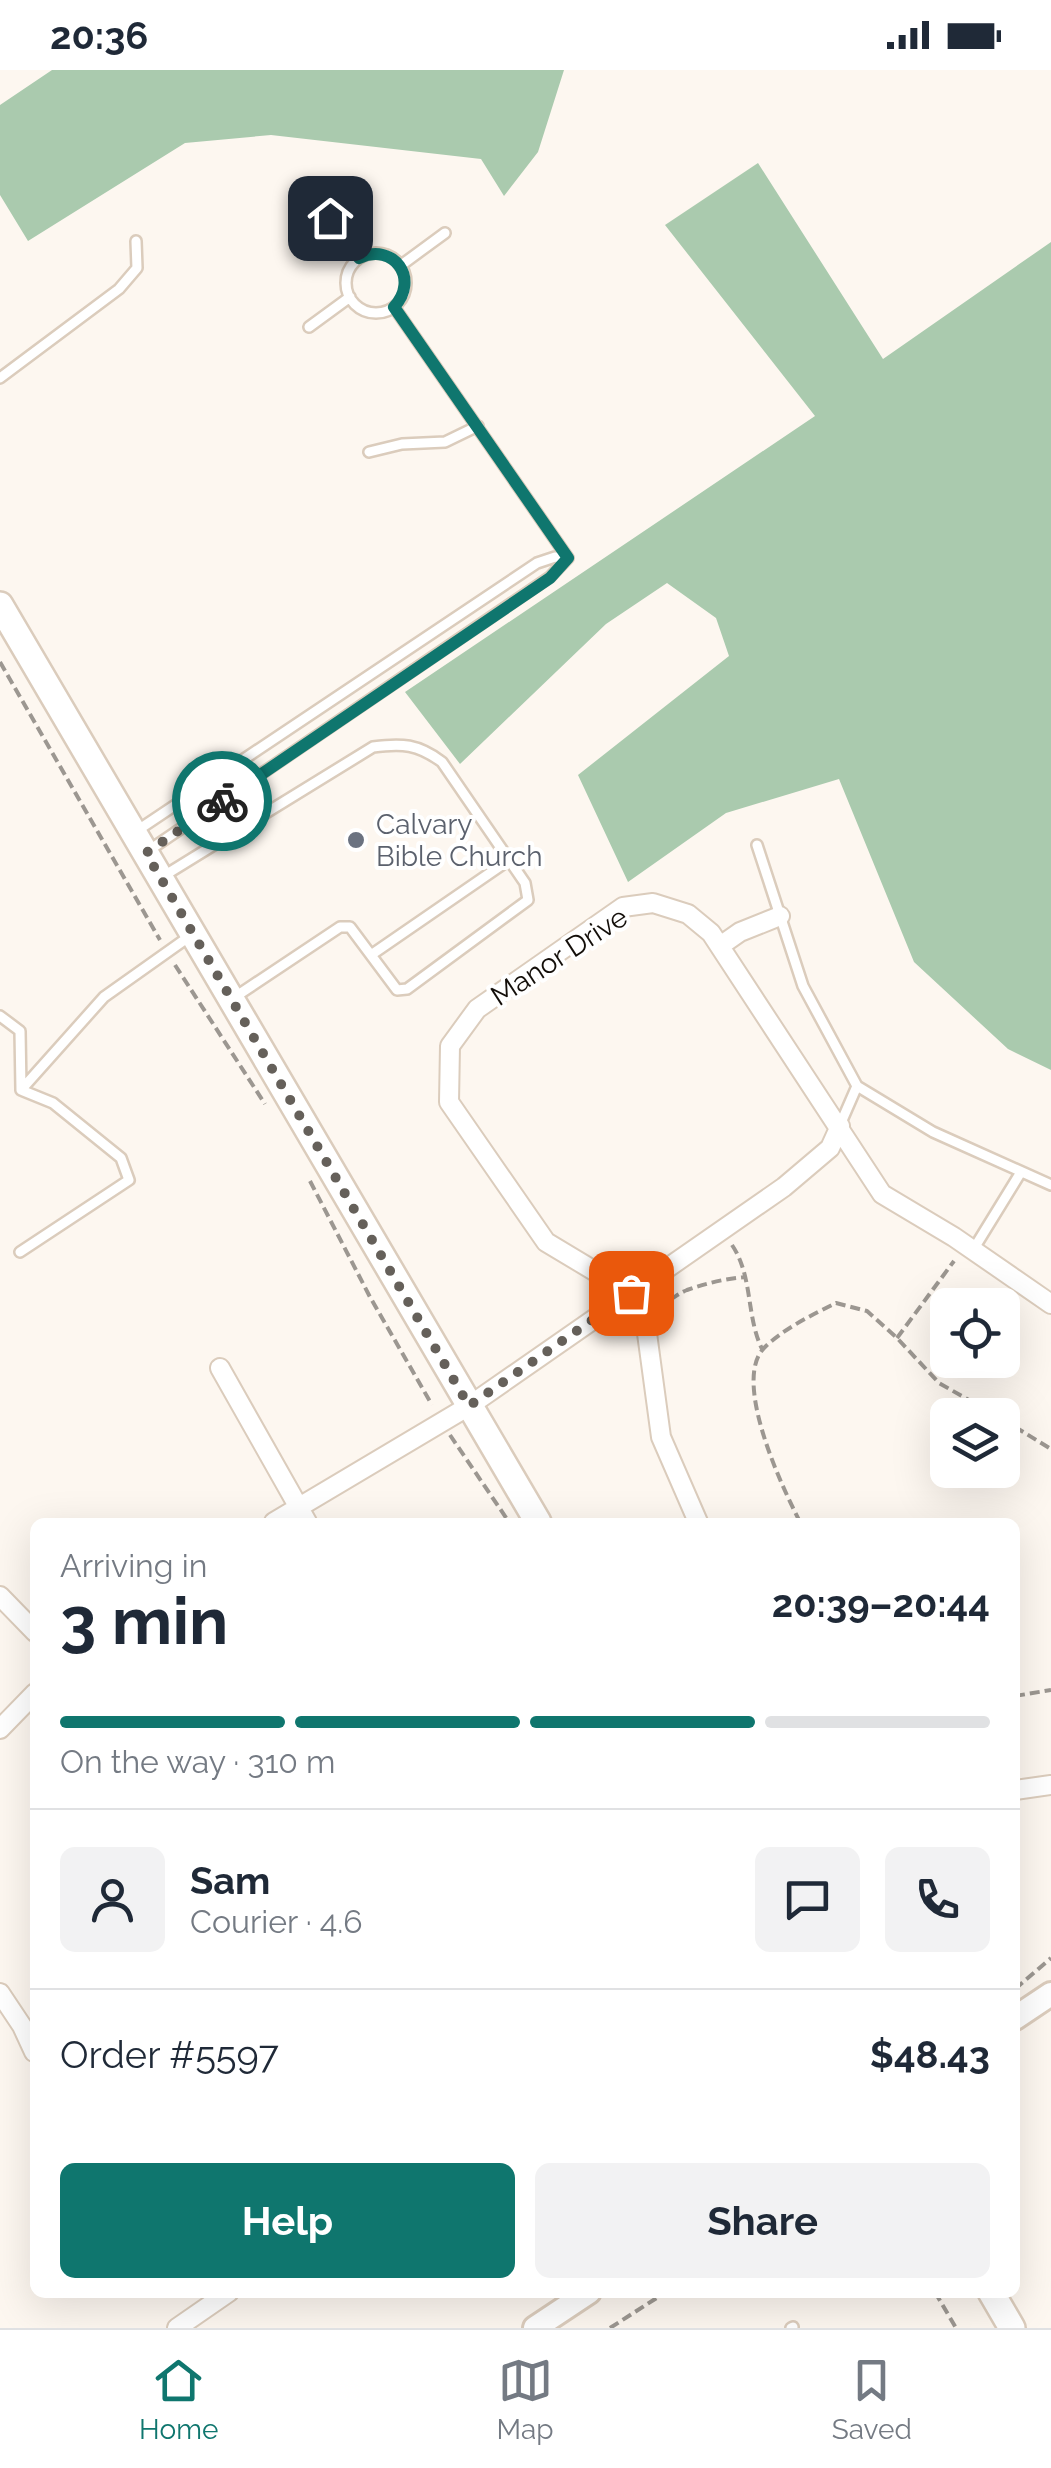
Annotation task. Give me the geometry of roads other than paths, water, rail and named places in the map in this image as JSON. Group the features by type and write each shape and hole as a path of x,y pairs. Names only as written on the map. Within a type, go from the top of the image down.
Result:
{"main road":[{"path":"0,605 536,1518"},
{"path":"994,2298 1012,2328"}],"street":[{"name":"Manor Drive","path":"637,1289 546,1242 450,1102 450,1046 477,1009 623,907 653,903 688,914 712,933 882,1194 1051,1304"},
{"path":"720,946 740,932 780,916"},
{"path":"220,1368 303,1515 469,1406 784,1187 830,1148 840,1126"},
{"path":"637,1289 661,1437 696,1518"},
{"path":"0,1596 30,1627"},
{"path":"0,1729 30,1697"},
{"path":"1020,1789 1051,1786"},
{"path":"0,1993 30,2043"},
{"path":"1020,2015 1051,1994"},
{"path":"177,2328 220,2298"},
{"path":"536,2328 580,2298"}],"lane":[{"path":"330,218 359,258"},
{"path":"400,266 445,233"},
{"path":"0,378 119,290 137,268 136,242"},
{"path":"379,253 400,266 406,290 386,312 367,312 350,297 347,273 359,258 379,253"},
{"path":"309,328 350,297"},
{"path":"394,307 568,558"},
{"path":"369,452 402,444 446,442 478,426"},
{"path":"140,843 537,563 554,557 568,558"},
{"path":"140,843 550,578 568,558"},
{"path":"160,878 373,747 404,743 424,748 442,762 525,883 528,900 407,988 397,990 350,927 340,926 230,1000"},
{"path":"757,845 803,986 857,1086 932,1132 1051,1186"},
{"path":"371,955 509,860"},
{"path":"21,1090 104,997 192,934"},
{"path":"0,1016 20,1031 21,1090"},
{"path":"840,1126 857,1086"},
{"path":"20,1252 129,1180 121,1158 53,1103 21,1090"},
{"path":"969,1248 1021,1172"}],"place":[{"name":"Calvary Bible Church","path":"356,840"}]}
